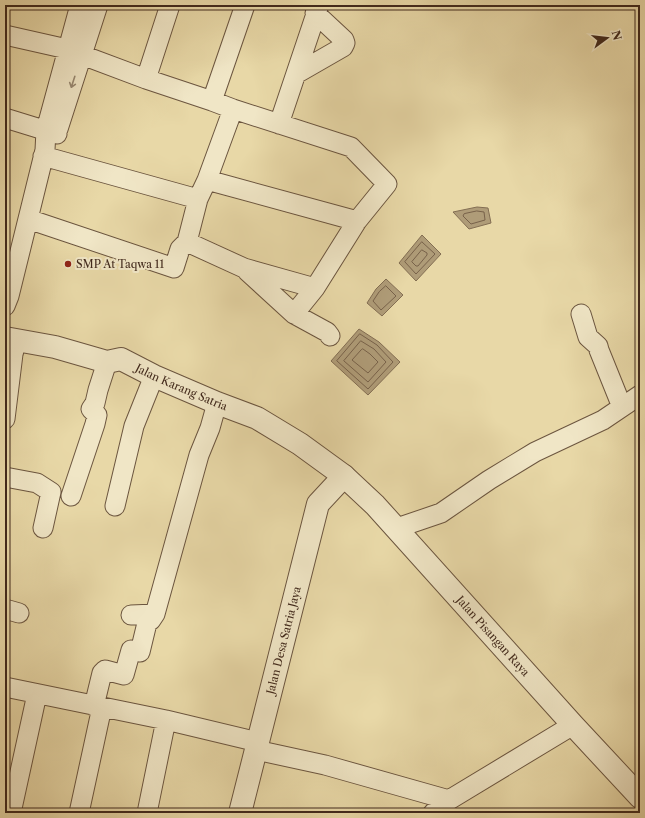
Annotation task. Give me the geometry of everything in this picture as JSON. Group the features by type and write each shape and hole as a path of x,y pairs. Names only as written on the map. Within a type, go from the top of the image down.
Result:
{"street":[{"path":"5,306 9,296 44,153 74,52 80,5"},
{"path":"74,52 98,5"},
{"path":"146,79 170,5"},
{"path":"212,101 245,5"},
{"path":"296,74 343,47 345,43 317,9"},
{"path":"279,124 317,9"},
{"path":"5,35 74,52 233,109 351,147 387,184 357,221 315,288 294,314"},
{"path":"28,219 174,268 180,249 187,242 198,199 207,180 233,109"},
{"path":"5,118 51,132"},
{"path":"44,153 198,199"},
{"path":"207,180 357,221"},
{"path":"187,242 244,268 315,288"},
{"path":"244,268 294,314 327,332 330,336"},
{"path":"581,314 588,337 598,346 622,407"},
{"path":"5,419 13,354 11,339"},
{"name":"Jalan Karang Satria","path":"11,339 55,347 107,362 121,359 154,376 217,403 257,418 300,444 344,476"},
{"path":"71,496 95,424 97,415 91,409 95,403 107,362"},
{"path":"114,506 134,426 154,376"},
{"path":"397,528 441,513 489,480 535,452 603,420 640,396"},
{"path":"79,813 98,706 102,673 105,670 124,675 131,650 140,652 147,623 155,614 199,455 210,428 217,403"},
{"name":"Jalan Pisangan Raya","path":"344,476 376,505 640,797"},
{"name":"Jalan Desa Satria Jaya","path":"240,813 318,504 344,476"},
{"path":"5,477 37,483 51,492 43,528"},
{"path":"131,615 155,614"},
{"path":"5,687 166,720 449,800"},
{"path":"11,813 37,694"},
{"path":"147,813 166,720"},
{"path":"432,813 449,800 573,724"}],"water":[{"path":"477,207 488,208 491,223 469,229 453,212"},
{"path":"422,235 441,254 416,281 399,263"},
{"path":"386,279 403,295 382,316 367,303 376,289"},
{"path":"359,329 379,342 400,362 368,395 331,361"}],"place":[{"name":"SMP At Taqwa 11","path":"68,264"}]}
